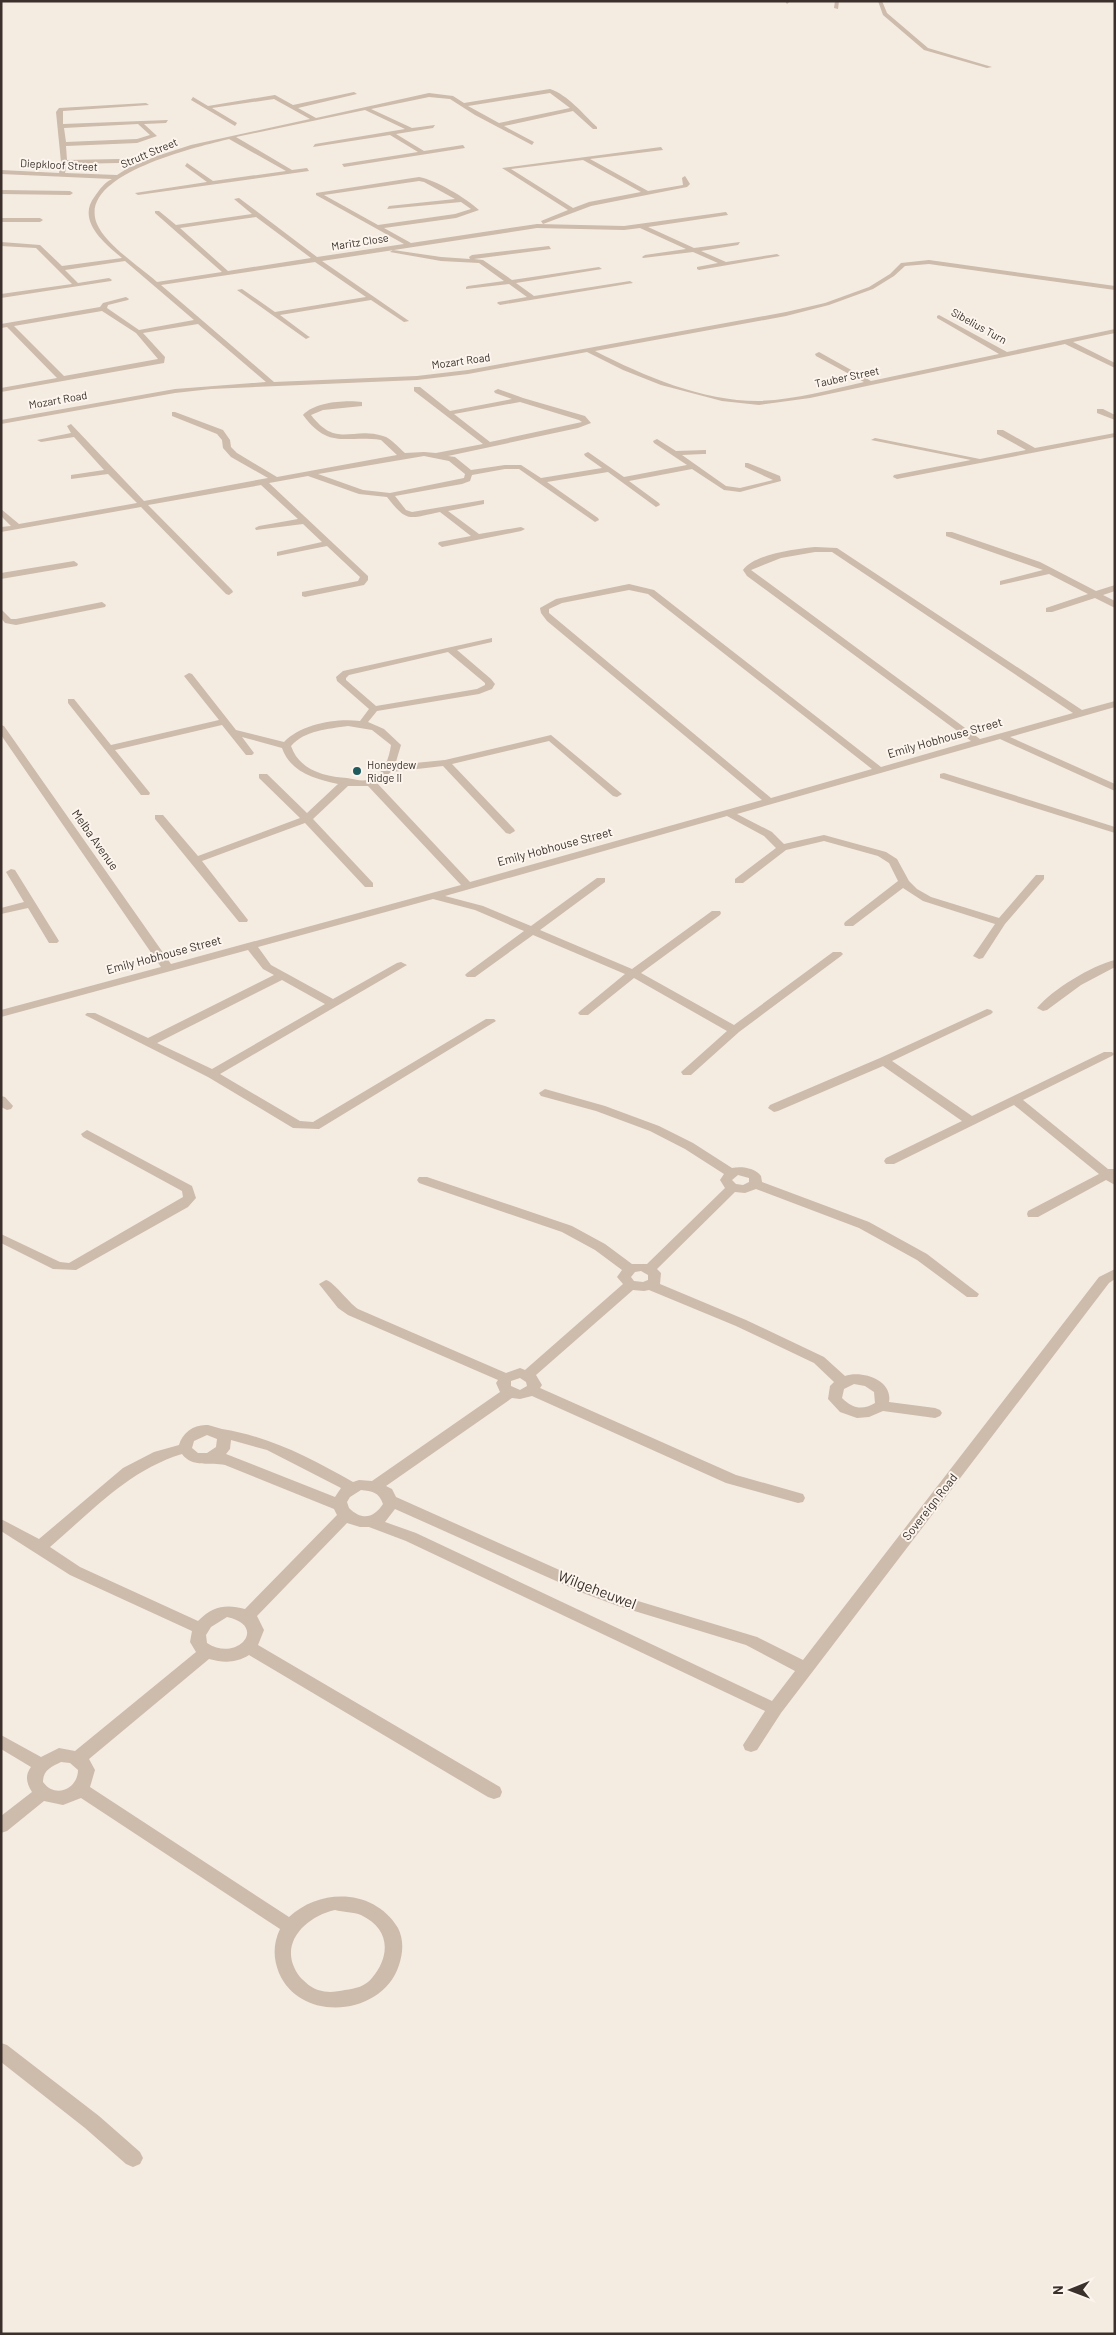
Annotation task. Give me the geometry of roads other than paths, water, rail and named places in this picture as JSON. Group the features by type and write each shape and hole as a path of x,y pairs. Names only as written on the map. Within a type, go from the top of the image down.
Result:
{"street":[{"path":"836,8 837,1"},
{"path":"880,1 885,14 926,49 989,67"},
{"path":"462,105 550,90 575,109 595,128"},
{"path":"293,107 354,94"},
{"name":"Strutt Street","path":"273,385 197,322 104,239 94,226 90,214 94,199 117,177 172,152 231,137 429,95 451,98 462,105"},
{"path":"209,107 274,97 315,120"},
{"path":"193,99 235,124"},
{"path":"62,175 64,144 60,126 59,112 61,109 146,105"},
{"path":"462,105 532,143"},
{"path":"365,108 410,129"},
{"path":"500,125 575,109"},
{"path":"60,126 166,121"},
{"path":"64,144 137,140 154,136 140,122"},
{"path":"315,146 433,126"},
{"path":"391,133 423,153"},
{"path":"231,137 290,171"},
{"path":"344,165 463,147"},
{"path":"571,209 505,168 661,148"},
{"path":"583,158 646,193"},
{"path":"64,162 119,161"},
{"path":"187,165 212,183"},
{"path":"138,193 307,170"},
{"name":"Diepkloof Street","path":"1,172 117,177"},
{"path":"537,226 562,216 571,209 685,186 687,184 685,178"},
{"path":"377,227 456,216 476,210 426,180 419,179 318,194 377,227 410,245"},
{"path":"1,192 70,193"},
{"path":"236,199 315,260 406,321"},
{"path":"389,208 462,200"},
{"path":"157,212 227,273"},
{"name":"Maritz Close","path":"154,284 537,226 601,228 641,226 726,214"},
{"path":"176,227 256,215"},
{"path":"1,220 40,220"},
{"path":"641,226 725,264"},
{"path":"645,257 738,243"},
{"path":"1,244 38,246 78,285"},
{"path":"460,259 549,248"},
{"path":"377,250 441,259 481,261 533,298"},
{"path":"699,268 777,256"},
{"path":"62,268 125,259"},
{"path":"431,266 441,259"},
{"name":"Mozart Road","path":"1,422 175,391 211,387 445,376 590,351 827,304 871,288 903,264 909,262 938,263 1115,288"},
{"path":"468,288 599,269"},
{"path":"1,296 109,280"},
{"path":"500,303 630,283"},
{"path":"240,290 306,337"},
{"path":"274,314 372,298"},
{"path":"103,309 104,304 126,299"},
{"path":"1,390 161,361 162,359 138,332 103,309 5,326"},
{"name":"Sibelius Turn","path":"939,317 1008,355"},
{"path":"138,332 197,322"},
{"path":"5,326 63,379"},
{"name":"Tauber Street","path":"590,351 620,368 710,396 743,402 775,402 1008,355 1115,331"},
{"path":"1065,341 1115,366"},
{"path":"820,354 870,383"},
{"path":"417,389 488,444"},
{"path":"1,530 403,456 436,455 587,423 582,418 520,400 498,391"},
{"path":"449,413 520,400"},
{"path":"359,404 316,408 309,411 307,415 328,435 342,438 383,438 403,456"},
{"path":"1100,411 1115,418"},
{"path":"175,414 220,432 234,456 275,480"},
{"path":"71,426 110,471 229,592"},
{"path":"1000,432 1034,451"},
{"path":"41,440 76,434"},
{"path":"897,477 1115,435"},
{"path":"657,440 691,467 724,488 731,490 777,481 777,478 748,465"},
{"path":"876,440 984,460"},
{"path":"672,453 703,452"},
{"path":"588,454 656,505"},
{"path":"436,455 452,459 469,474"},
{"path":"469,474 514,466 521,467 595,520"},
{"path":"622,480 691,467"},
{"path":"541,480 608,470"},
{"path":"74,477 110,471"},
{"path":"308,473 362,492 390,495 460,482 467,479 469,474"},
{"path":"263,482 361,573 364,580 354,585 305,594"},
{"path":"390,495 406,514 442,510 481,502"},
{"path":"442,510 477,537"},
{"path":"1,511 17,527"},
{"path":"259,528 304,521"},
{"path":"442,544 522,529"},
{"path":"949,534 1022,558 1115,605"},
{"path":"280,554 328,543"},
{"path":"978,742 750,574 747,570 749,566 812,549 834,550 1081,714"},
{"path":"1,576 74,564"},
{"path":"1003,583 1050,571"},
{"path":"769,801 550,619 545,613 544,608 559,601 629,587 651,592 879,770"},
{"path":"1049,610 1115,588"},
{"path":"1,612 8,621 16,622 102,604"},
{"path":"374,709 342,681 341,677 346,673 489,640"},
{"path":"363,723 374,709 479,691 489,687 488,681 450,649"},
{"path":"189,676 249,753"},
{"path":"71,701 145,793"},
{"name":"Emily Hobhouse Street","path":"1,1014 167,967 433,896 1115,704"},
{"path":"109,748 224,722"},
{"path":"363,723 379,728 388,735 396,746 394,759 387,769 370,782 347,782 318,776 304,770 292,760 286,746 291,739 304,732 322,727 363,723"},
{"name":"Melba Avenue","path":"1,728 167,967"},
{"path":"233,732 286,746"},
{"path":"1001,736 1115,788"},
{"path":"387,769 445,763 540,738 551,738 616,794"},
{"path":"445,763 510,831"},
{"path":"263,776 307,819 369,885"},
{"path":"944,776 1115,830"},
{"path":"196,860 307,819 347,782"},
{"path":"370,782 467,885"},
{"path":"728,813 768,834 782,848"},
{"path":"159,817 243,920"},
{"path":"739,881 782,848 824,838 882,854 893,861 904,882 912,891 927,899 1001,922"},
{"path":"11,872 53,941"},
{"path":"979,956 1001,922 1040,877"},
{"path":"471,975 600,880"},
{"path":"849,924 904,882"},
{"path":"433,896 479,908 633,974 735,1030"},
{"path":"1,911 30,904"},
{"path":"584,1013 716,913"},
{"path":"250,945 267,968 333,1004"},
{"path":"687,1072 735,1030 837,954"},
{"path":"1043,1008 1070,985 1093,971 1115,962"},
{"path":"212,1074 401,965"},
{"path":"148,1042 282,976"},
{"path":"774,1108 884,1061 987,1012"},
{"path":"90,1014 212,1074 296,1125 315,1126 490,1021"},
{"path":"890,1161 1108,1054"},
{"path":"884,1061 972,1122"},
{"path":"545,1093 594,1106 634,1120 688,1145 731,1173"},
{"path":"1015,1100 1112,1175 1032,1214"},
{"path":"1,1238 58,1266 71,1267 183,1204 190,1198 188,1190 88,1134"},
{"path":"737,1171 750,1173 755,1176 756,1184 746,1190 732,1188 726,1180 731,1173 737,1171"},
{"path":"423,1180 567,1229 600,1247 630,1269"},
{"path":"756,1184 864,1225 922,1257 972,1294"},
{"path":"649,1269 732,1188"},
{"path":"636,1267 649,1269 656,1277 655,1282 650,1285 637,1287 630,1285 624,1277 630,1269 636,1267"},
{"name":"Sovereign Road","path":"751,1745 775,1709 1111,1279"},
{"path":"326,1284 343,1304 353,1312 506,1378"},
{"path":"528,1375 630,1285"},
{"path":"650,1285 741,1323 819,1360 843,1382"},
{"path":"375,1486 509,1393 525,1394 531,1390 534,1385 533,1379 528,1375 512,1374 503,1383 504,1388 509,1393"},
{"path":"882,1406 883,1393 878,1386 862,1379 843,1382 837,1386 835,1399 848,1411 866,1413 882,1406 935,1413"},
{"path":"531,1390 731,1479 798,1498"},
{"path":"185,1448 188,1438 199,1431 214,1431 220,1434 252,1439 292,1456 352,1488"},
{"path":"185,1448 192,1456 205,1459 212,1457 223,1449 224,1438 220,1434"},
{"path":"40,1546 128,1472 152,1459 185,1448"},
{"path":"212,1457 228,1460 342,1510 360,1522 370,1522 385,1515 389,1510 391,1502 387,1493 375,1486 359,1485 345,1492 342,1510 248,1616"},
{"name":"Wilgeheuwel","path":"391,1502 588,1589 622,1602 751,1641 806,1669"},
{"name":"Wilgeheuwel","path":"370,1522 411,1537 775,1709"},
{"path":"1,1524 40,1546 75,1571 200,1628"},
{"path":"226,1611 238,1612 248,1616 254,1622 257,1630 255,1639 249,1647 240,1653 229,1656 217,1656 207,1652 200,1645 198,1637 200,1628 206,1620 215,1614 226,1611"},
{"path":"249,1647 494,1792"},
{"path":"78,1758 207,1652"},
{"path":"1,1741 40,1764"},
{"path":"59,1755 78,1758 84,1764 87,1772 80,1789 71,1795 50,1798 41,1794 35,1788 34,1772 40,1764 59,1755"},
{"path":"80,1789 291,1927"},
{"path":"1,1826 41,1794"},
{"path":"335,1903 352,1903 368,1908 382,1917 391,1929 395,1944 394,1959 386,1974 375,1987 360,1996 342,2000 324,2000 308,1995 294,1985 286,1972 282,1957 284,1942 291,1927 303,1915 318,1907 335,1903"},
{"path":"1,2051 92,2122 133,2158"}],"place":[{"name":"Honeydew Ridge II","path":"357,771"}]}
